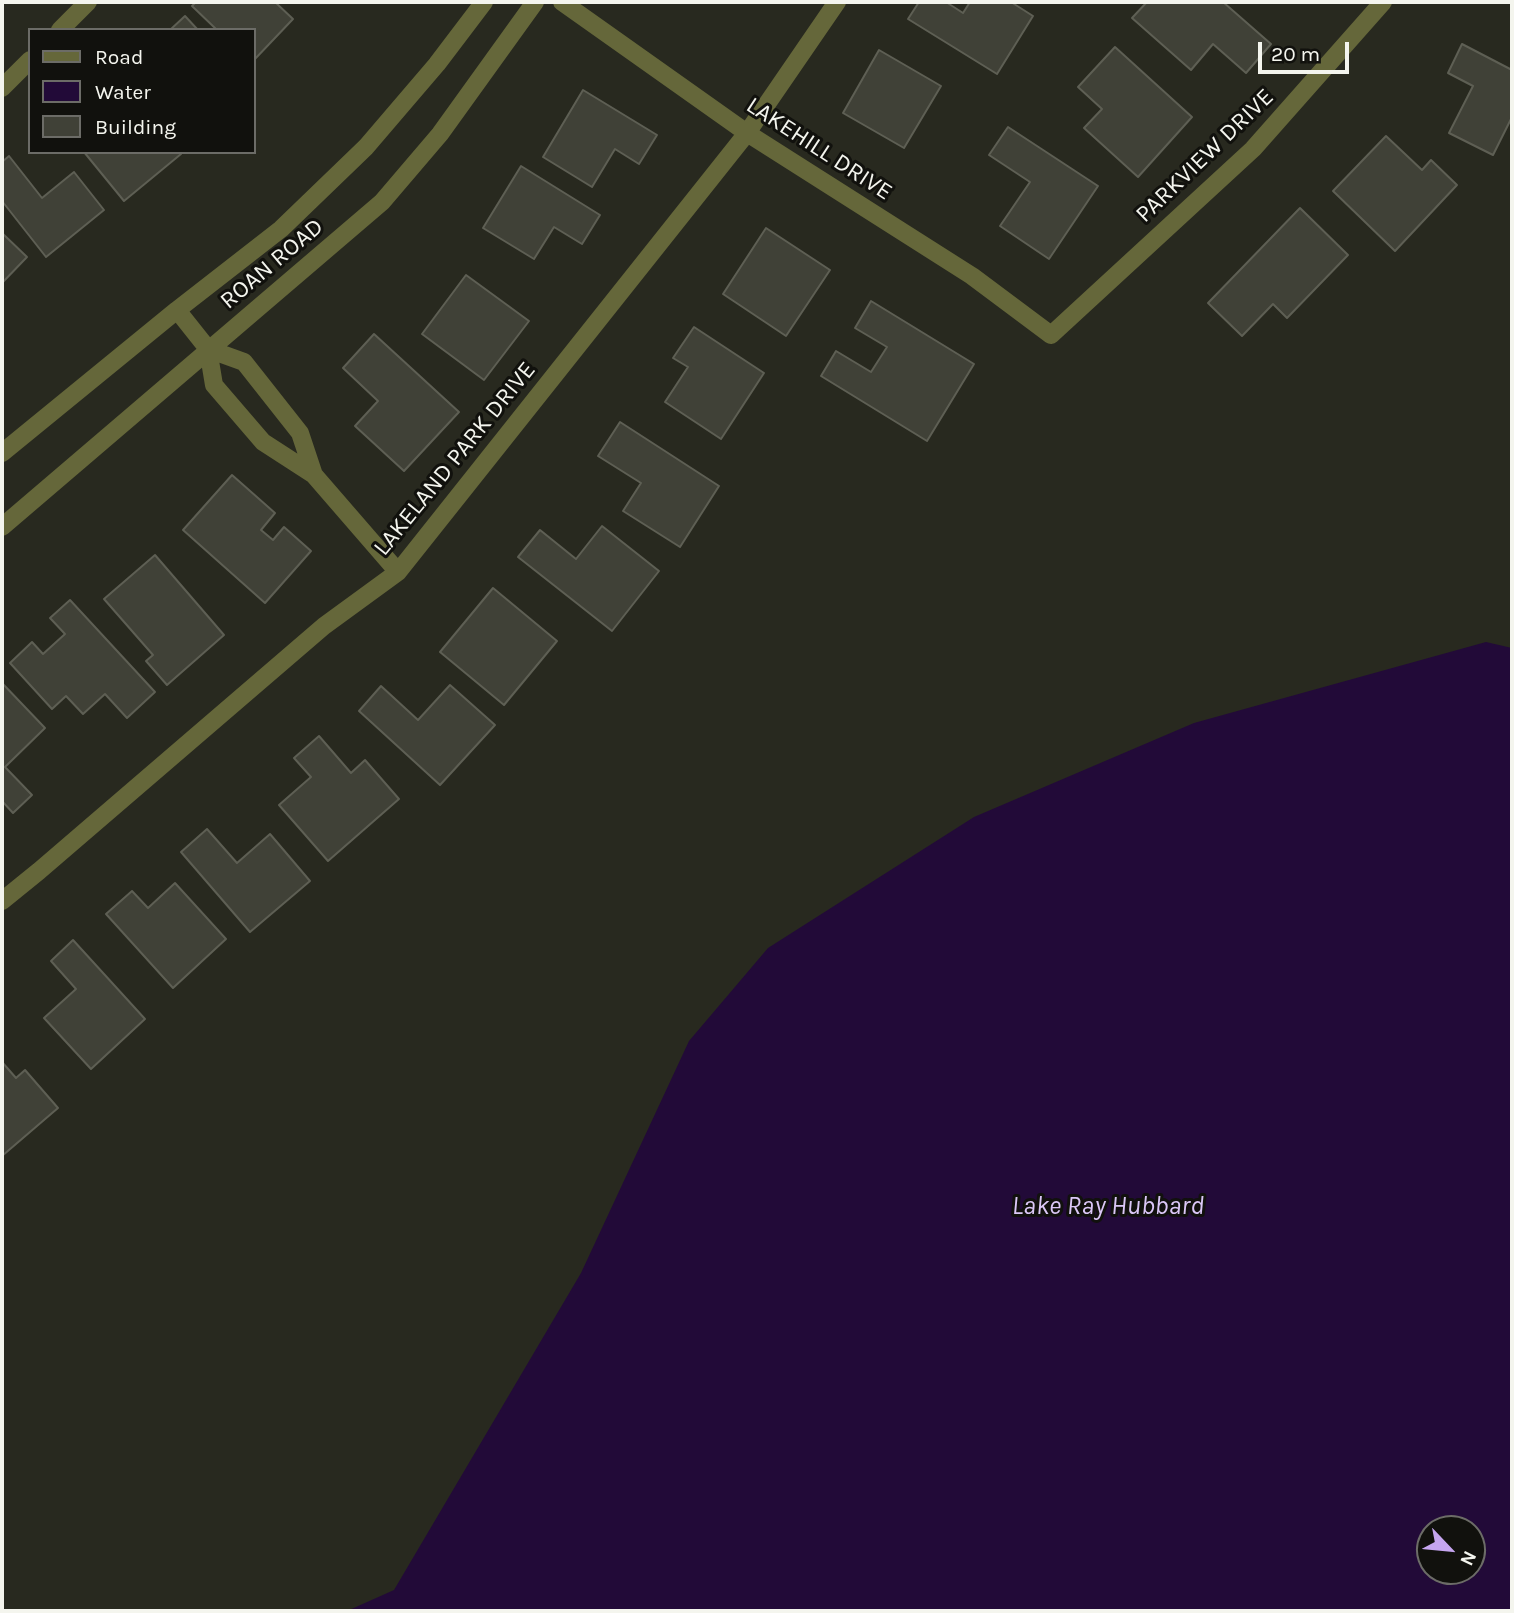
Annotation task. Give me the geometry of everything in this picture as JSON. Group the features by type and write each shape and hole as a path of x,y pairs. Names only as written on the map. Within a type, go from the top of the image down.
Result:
{"street":[{"path":"62,28 88,2"},
{"name":"ROAN ROAD","path":"2,453 281,229 366,147 437,64 484,2"},
{"name":"ROAN ROAD","path":"2,527 382,202 440,134 535,2"},
{"name":"LAKEHILL DRIVE","path":"562,2 747,133 972,276 1051,335"},
{"name":"LAKELAND PARK DRIVE","path":"2,901 324,626 398,572 747,133 837,2"},
{"name":"PARKVIEW DRIVE","path":"1051,335 1252,149 1383,2"},
{"path":"2,88 28,62"},
{"path":"177,310 208,349 214,385 263,442 314,475 398,572"},
{"path":"208,349 244,362 300,433 314,475"}],"water":[{"name":"Lake Ray Hubbard","path":"1486,642 1512,648 1512,1611 347,1611 394,1590 581,1273 689,1041 768,948 974,817 1194,723"}],"building":[{"path":"196,2 275,2 293,19 256,58 256,28 215,28 192,6"},
{"path":"919,2 946,2 963,13 970,2 1011,2 1033,16 997,74 908,19"},
{"path":"1147,2 1223,2 1271,44 1246,73 1213,44 1191,70 1132,18"},
{"path":"185,16 196,28 172,28"},
{"path":"1462,44 1512,70 1512,117 1493,155 1449,133 1473,86 1448,73"},
{"path":"1115,47 1192,117 1138,177 1084,128 1102,109 1078,87"},
{"path":"879,50 941,86 904,148 843,113"},
{"path":"583,90 657,135 639,164 615,149 592,187 543,157"},
{"path":"1008,127 1098,186 1049,259 1000,226 1030,182 989,155"},
{"path":"1386,136 1422,170 1431,160 1457,185 1395,251 1333,191"},
{"path":"86,154 181,154 124,201"},
{"path":"9,156 42,198 74,172 104,210 46,257 2,201 2,162"},
{"path":"521,166 600,215 582,244 554,227 534,259 483,228"},
{"path":"1300,208 1348,255 1287,318 1273,304 1242,336 1208,303"},
{"path":"766,228 830,270 786,336 723,294"},
{"path":"2,233 27,257 2,283"},
{"path":"466,275 529,321 484,380 422,334"},
{"path":"871,301 974,364 927,441 821,376 836,351 871,372 887,347 855,328"},
{"path":"694,327 764,373 721,439 665,402 688,367 673,358"},
{"path":"374,334 459,412 404,471 355,426 378,401 343,368"},
{"path":"620,422 719,486 680,547 623,511 641,483 598,456"},
{"path":"232,475 275,513 261,530 273,540 284,527 311,551 265,603 183,530"},
{"path":"602,526 659,571 612,631 518,557 540,530 576,559"},
{"path":"155,555 224,635 167,685 146,661 153,655 104,599"},
{"path":"493,588 557,641 504,705 440,652"},
{"path":"70,600 155,692 127,718 105,694 83,714 66,696 52,709 10,663 32,642 43,654 65,634 50,618"},
{"path":"2,683 45,728 5,767 32,795 13,813 2,801"},
{"path":"450,685 495,725 440,785 359,711 381,686 418,720"},
{"path":"319,736 351,773 365,760 399,799 328,861 279,805 311,777 294,758"},
{"path":"207,829 237,863 270,834 310,881 250,932 181,852"},
{"path":"175,883 226,939 173,988 106,914 132,891 148,908"},
{"path":"73,940 145,1019 91,1069 44,1018 76,989 51,961"},
{"path":"2,1062 16,1078 25,1070 58,1108 2,1156"}]}
